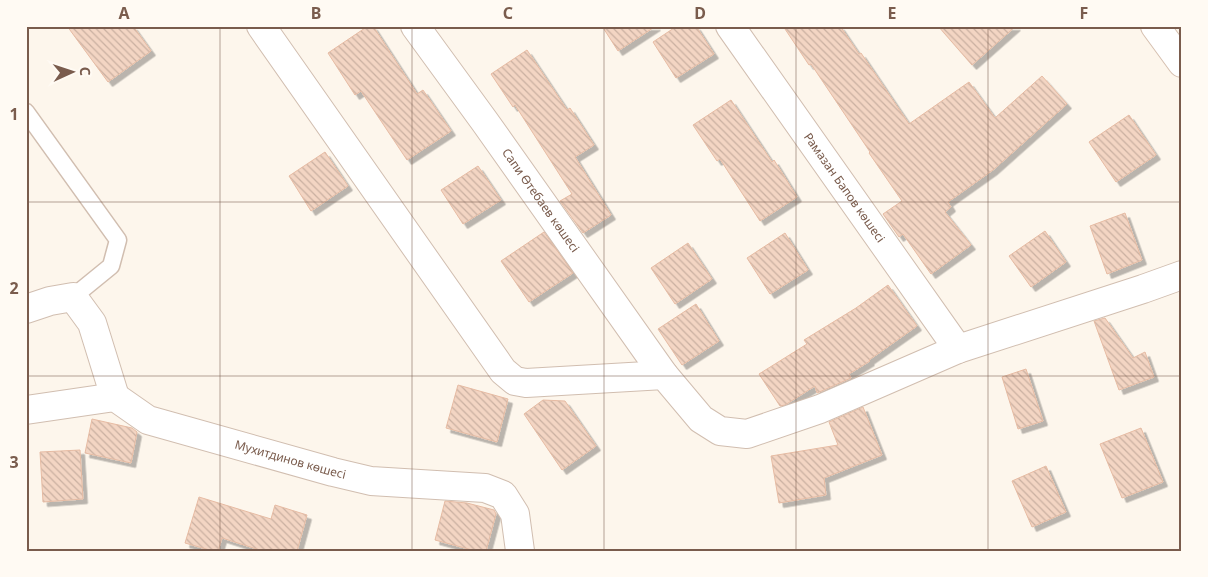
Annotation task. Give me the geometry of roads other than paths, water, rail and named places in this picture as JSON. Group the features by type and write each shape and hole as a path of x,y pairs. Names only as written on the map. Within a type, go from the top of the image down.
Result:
{"street":[{"path":"261,26 503,371 515,381 526,384 664,375"},
{"name":"Сапи Өтебаев көшесі","path":"415,26 664,375 701,418 720,431 747,434 820,409 958,349 1182,275"},
{"name":"Рамазан Бапов көшесі","path":"730,26 958,349"},
{"path":"1155,26 1182,63"},
{"path":"26,309 50,301 73,297 92,322 115,397 26,410"},
{"name":"Мухитдинов көшесі","path":"115,397 148,420 333,472 372,481 485,488 503,495 515,514 520,551"}],"lane":[{"path":"26,112 118,240 111,266 73,297"}]}
